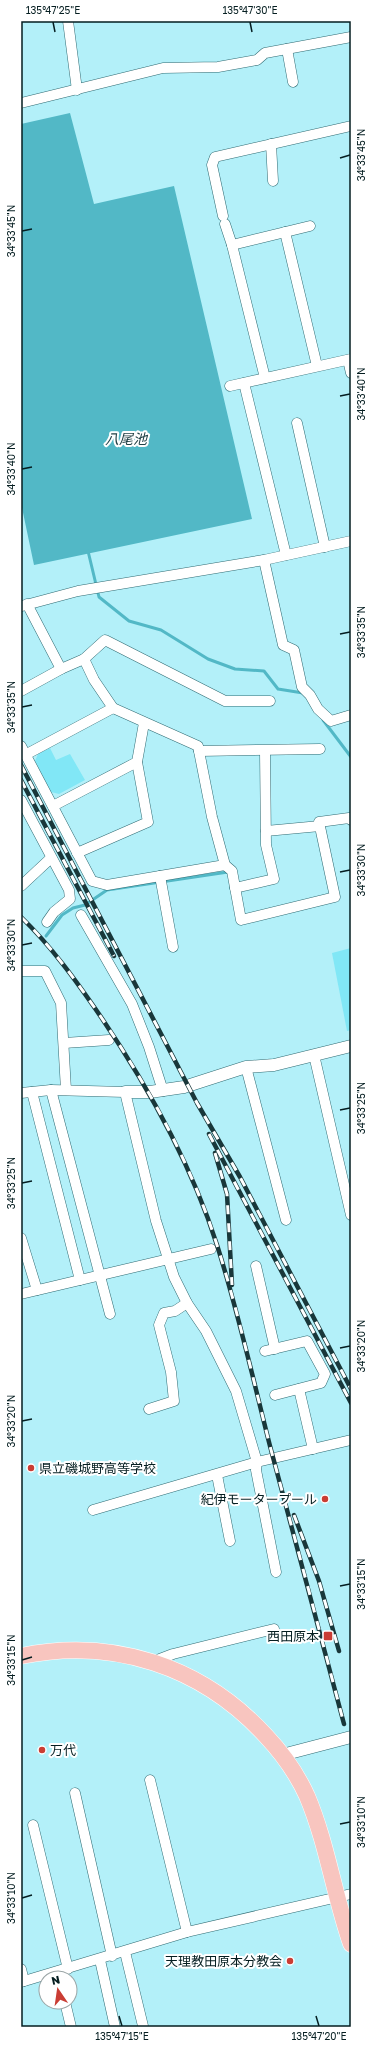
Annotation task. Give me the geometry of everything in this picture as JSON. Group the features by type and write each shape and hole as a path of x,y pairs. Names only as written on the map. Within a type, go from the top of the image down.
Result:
{"main road":[{"path":"21,1656 42,1652 79,1649 124,1654 152,1662 184,1674 234,1704 251,1720 282,1755 306,1794 344,1895 351,1944"}],"street":[{"path":"68,21 77,90"},
{"path":"21,103 163,68 218,67 257,60 265,53 351,37"},
{"path":"286,49 293,82"},
{"path":"265,378 232,245 224,220 212,165 215,156 351,126"},
{"path":"271,144 273,181"},
{"path":"232,245 310,226"},
{"path":"285,232 317,366"},
{"path":"230,386 349,359 351,374"},
{"path":"244,383 286,555"},
{"path":"297,423 325,546"},
{"path":"61,669 24,605 78,591 264,560 351,541"},
{"path":"264,560 283,646 294,650 302,687 310,695 318,709 331,721 351,715"},
{"path":"21,691 61,669 84,659 105,640 225,701 270,701"},
{"path":"84,659 94,680 113,708 198,746 212,818 225,865 232,871 241,920 335,897 319,822 349,818 351,820"},
{"path":"113,708 23,750 92,881 107,885 161,880 225,865"},
{"path":"77,853 148,822 137,762 144,723"},
{"path":"199,751 320,749"},
{"path":"235,888 274,879 266,845 265,751"},
{"path":"53,806 137,762"},
{"path":"22,807 69,890 70,899 54,912 47,922"},
{"path":"266,831 320,826"},
{"path":"21,886 51,858"},
{"path":"161,880 173,947"},
{"path":"81,915 132,1004 150,1047 163,1091"},
{"path":"21,971 45,971 61,1003 66,1090"},
{"path":"64,1044 109,1040"},
{"path":"21,1093 51,1090 125,1092 163,1091 184,1087 246,1068 274,1065 351,1046"},
{"path":"314,1055 351,1215"},
{"path":"246,1068 286,1220"},
{"path":"51,1090 110,1314"},
{"path":"32,1092 80,1280"},
{"path":"125,1092 156,1221 167,1259 187,1303 206,1331 236,1391 257,1462 256,1470 276,1572"},
{"path":"21,1238 24,1259 37,1290"},
{"path":"21,1294 211,1249"},
{"path":"256,1266 270,1350 307,1342 325,1374 321,1383 275,1395"},
{"path":"149,1408 174,1401 171,1372 160,1324 164,1313 175,1311 187,1303"},
{"path":"300,1389 313,1449"},
{"path":"92,1510 217,1475 257,1462 351,1440"},
{"path":"217,1475 230,1541"},
{"path":"152,1662 173,1654 274,1629"},
{"path":"282,1755 351,1737"},
{"path":"150,1780 188,1932"},
{"path":"75,1793 112,1956"},
{"path":"33,1825 61,1970"},
{"path":"71,1970 188,1932 344,1895"},
{"path":"125,1952 143,2026"},
{"path":"100,1960 115,2027"},
{"path":"21,1969 22,1982 38,1978"},
{"path":"67,2010 72,2027"}],"shaded area":[{"path":"50,748 56,760 70,754 85,780 59,794 51,792 35,761 38,754"},
{"path":"351,948 351,1030 347,1031 332,953"}],"water":[{"name":"八尾池","path":"70,113 94,204 174,186 252,519 34,565 21,503 21,124"}],"waterway":[{"path":"88,551 99,597 129,621 161,630 208,659 235,669 264,671 278,689 303,693"},
{"path":"323,720 351,757"},
{"path":"46,936 62,915 73,908 85,905 107,890 228,872"}],"railway":[{"path":"21,765 197,1103 240,1177 351,1389"},
{"path":"21,780 114,956"},
{"path":"21,917 64,965 119,1044 152,1099 182,1156 195,1185 207,1215 232,1295 270,1446 344,1724"},
{"path":"209,1134 351,1403"},
{"path":"215,1153 227,1194 232,1285"},
{"path":"294,1515 319,1581 339,1651"}],"place":[{"name":"県立磯城野高等学校","path":"31,1468"},
{"name":"紀伊モータープール","path":"325,1499"},
{"name":"西田原本","path":"328,1636"},
{"name":"万代","path":"42,1750"},
{"name":"天理教田原本分教会","path":"290,1961"}]}
